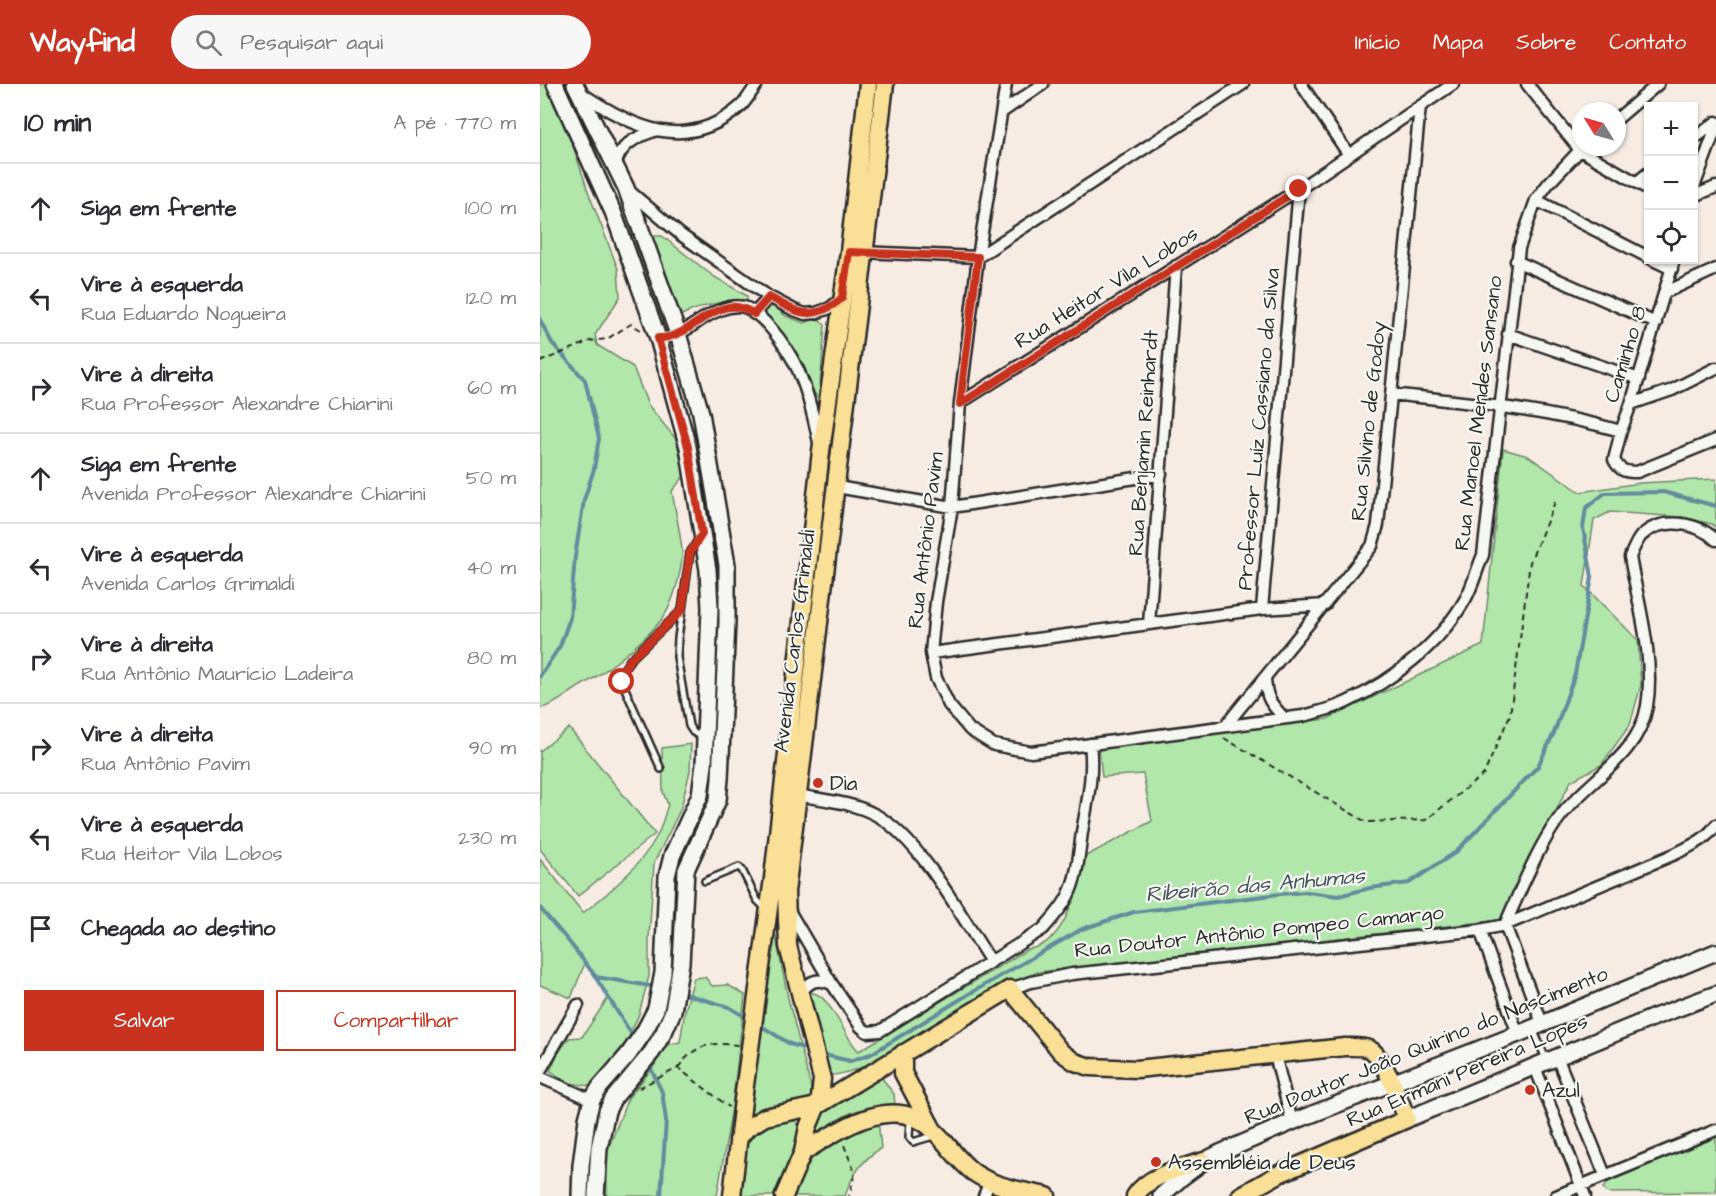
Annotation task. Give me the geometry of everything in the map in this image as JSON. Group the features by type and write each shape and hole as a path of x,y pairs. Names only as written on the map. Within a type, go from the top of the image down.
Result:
{"main road":[{"path":"555,84 613,212 658,338 688,447 708,570 710,608 707,741 700,795 672,856 667,876 663,973 653,1015 628,1055 613,1070 592,1100 586,1119 580,1196"},
{"name":"Avenida Carlos Grimaldi","path":"784,1192 803,1152 808,1126 822,1090 819,1068 788,946 786,892 837,487 868,84"},
{"name":"Avenida Carlos Grimaldi","path":"735,1192 741,1111 769,912 821,451 842,298 856,252 885,84"},
{"path":"577,88 626,188 678,334 701,413 727,564 718,800 686,870 679,979 673,1011 657,1044 613,1099 603,1122 598,1148 596,1196"},
{"name":"Rua Doutor João Quirino do Nascimento","path":"1161,1196 1204,1161 1292,1122 1716,952"},
{"path":"1010,989 1061,1053 1075,1062 1090,1067 1137,1069 1345,1047 1368,1048 1376,1053 1407,1119"},
{"name":"Rua Doutor Antônio Pompeo Camargo","path":"738,1139 747,1128 765,1117 817,1106 1010,989"},
{"name":"Rua Ermani Pereira Lopes","path":"1240,1196 1279,1174 1407,1119 1716,994"},
{"path":"903,1053 903,1073 934,1131"},
{"path":"803,1152 855,1122 875,1115 896,1113 910,1116 934,1131 974,1172 987,1189 1012,1189 1047,1196"},
{"path":"1135,1196 1145,1185 1204,1161"}],"street":[{"path":"577,88 610,112 654,131 680,133 715,124 742,105 758,84"},
{"name":"Rua Antônio Pavim","path":"1006,84 978,257 960,404 952,507 936,602 932,653 936,678 949,705 970,730 994,745 1031,753 1226,725"},
{"path":"1002,112 1044,84"},
{"path":"856,252 978,257 1243,84"},
{"path":"1301,84 1349,155"},
{"name":"Rua Heitor Vila Lobos","path":"960,404 1299,189 1453,84"},
{"path":"1527,84 1572,136"},
{"path":"1626,111 1658,84"},
{"name":"Rua Silvino de Godoy","path":"1226,725 1372,546 1378,525 1420,106"},
{"path":"1698,136 1716,122"},
{"path":"1698,176 1716,129"},
{"path":"615,166 617,157 628,143 654,131"},
{"name":"Rua Manoel Mendes Sansano","path":"1226,725 1303,716 1345,703 1389,679 1435,640 1467,596 1483,555 1519,248 1536,200 1548,183 1574,156"},
{"path":"1595,156 1644,187"},
{"path":"1636,182 1644,176"},
{"path":"1698,194 1716,187"},
{"path":"626,188 681,235 769,297 794,310 805,314 816,313 830,308 842,298"},
{"name":"Professor Luíz Cassiano da Silva","path":"1299,189 1262,609 1325,605"},
{"path":"1536,200 1644,255"},
{"path":"1516,261 1656,323"},
{"name":"Caminho 8","path":"1673,264 1632,404 1621,430 1614,460 1625,472 1637,472 1716,440"},
{"name":"Rua Benjamin Reinhardt","path":"1149,624 1176,266"},
{"path":"1664,293 1716,269"},
{"path":"754,314 769,297"},
{"path":"658,338 678,334 721,309 738,306 754,314 767,325 796,365 803,382 821,451"},
{"path":"1508,334 1639,379"},
{"path":"1632,404 1672,390 1716,368"},
{"path":"1391,394 1499,406 1590,422 1621,430"},
{"path":"837,487 952,507 1161,474"},
{"path":"1531,1028 1505,925 1551,831 1565,811 1627,752 1640,729 1647,706 1650,680 1630,557 1641,537 1650,530 1663,525 1678,523 1705,531 1716,540"},
{"path":"932,653 1262,609"},
{"path":"1265,678 1266,694 1284,718"},
{"path":"787,906 832,984 861,1027 867,1032 880,1031 1043,929 1068,896 1075,878 1090,779 1092,761 1090,744"},
{"path":"797,795 855,807 876,815 901,833 927,863 991,962"},
{"name":"Rua Doutor Antônio Pompeo Camargo","path":"1010,989 1047,978 1072,974 1480,930 1505,925 1675,854 1700,841 1716,825"},
{"path":"1480,930 1531,1028"},
{"path":"800,995 804,988 816,980 832,984"},
{"path":"540,1071 579,1005"},
{"path":"1275,1055 1292,1122"},
{"path":"1546,1062 1605,1175"},
{"path":"1546,1062 1582,1191"},
{"path":"540,1077 592,1100"},
{"path":"1556,1196 1582,1191 1605,1175 1716,1130"}],"lane":[{"path":"702,534 690,553 677,657 690,726 693,732 707,741"},
{"path":"661,770 622,682 623,670 630,660 682,610"},
{"path":"705,881 739,867 757,900 769,912"},
{"path":"1531,1028 1546,1062"}],"path":[{"path":"540,362 590,341 607,339 631,324 658,338"},
{"path":"1207,728 1366,822 1426,820 1484,774 1510,715 1530,562 1555,502"},
{"path":"646,1085 678,1068 687,1056 709,1044 736,1044 751,1048"},
{"path":"678,1068 728,1107 741,1111"},
{"path":"838,1131 855,1173 849,1196"}],"green space":[{"path":"540,84 549,84 618,269 620,297 595,335 597,345 633,367 648,405 676,439 685,475 672,491 682,557 668,610 639,643 604,672 556,702 540,708"},
{"path":"655,236 662,236 713,276 747,296 747,300 712,304 679,316 651,240"},
{"path":"772,305 786,316 804,323 818,318 825,325 819,399 799,357 764,314"},
{"path":"1503,449 1528,456 1580,492 1640,483 1716,479 1716,528 1712,524 1681,517 1610,512 1594,520 1584,586 1638,640 1641,685 1630,725 1601,765 1571,781 1500,920 1038,972 989,994 871,1063 851,1071 827,1076 806,994 814,993 821,997 859,1051 1028,949 1041,945 1052,937 1068,913 1086,856 1152,821 1143,774 1102,777 1099,747 1327,719 1483,645"},
{"path":"569,728 655,834 578,896 540,849 540,751"},
{"path":"691,744 690,771 681,808 654,863 649,976 639,1014 627,1041 590,1086 569,1083 550,1071 557,1055 569,1038 582,1037 608,998 585,963 571,998 540,985 540,859 583,913 614,888 633,868 659,832 668,805 663,792 662,748"},
{"path":"774,927 788,998 811,1088 811,1103 747,1114"},
{"path":"705,977 712,986 728,985 745,995 732,1108 717,1196 607,1196 607,1152 628,1098 655,1065 661,1046 680,1042 694,978"},
{"path":"879,1074 894,1094 895,1105 851,1113 814,1134 821,1110"},
{"path":"784,1116 796,1121 800,1130 784,1179 773,1196 743,1196 737,1184 743,1138 754,1127"},
{"path":"878,1120 881,1148 858,1169 845,1196 791,1196 799,1178 819,1149"},
{"path":"1716,1136 1716,1192 1608,1193 1603,1188 1608,1182"}],"waterway":[{"name":"Ribeirão das Anhumas","path":"540,320 552,343 585,380 599,438 594,469 584,500 575,556 570,618 560,646 540,676"},
{"name":"Ribeirão das Anhumas","path":"820,1054 850,1061 871,1054 1082,929 1134,912 1280,894 1307,892 1338,896 1370,888 1409,883 1456,852 1538,766 1554,733 1575,674 1592,577 1583,528 1586,508 1605,493 1663,492 1716,506"},
{"name":"Ribeirão das Anhumas","path":"540,908 596,977 656,987"},
{"path":"596,978 634,1038"},
{"name":"Ribeirão das Anhumas","path":"681,993 729,1007 749,1019"},
{"name":"Ribeirão das Anhumas","path":"758,1024 790,1044 810,1050"},
{"path":"648,1062 662,1092 666,1120 661,1196"}],"place":[{"name":"Dia","path":"818,783"},
{"name":"Azul","path":"1530,1090"},
{"name":"Assembléia de Deus","path":"1156,1162"}],"route":[{"path":"622,682 623,670 630,660 682,610 690,553 702,534 688,447 658,338 678,334 721,309 738,306 754,314 769,297 805,314 830,308 842,298 849,252 978,257 960,404 1299,189"}]}
